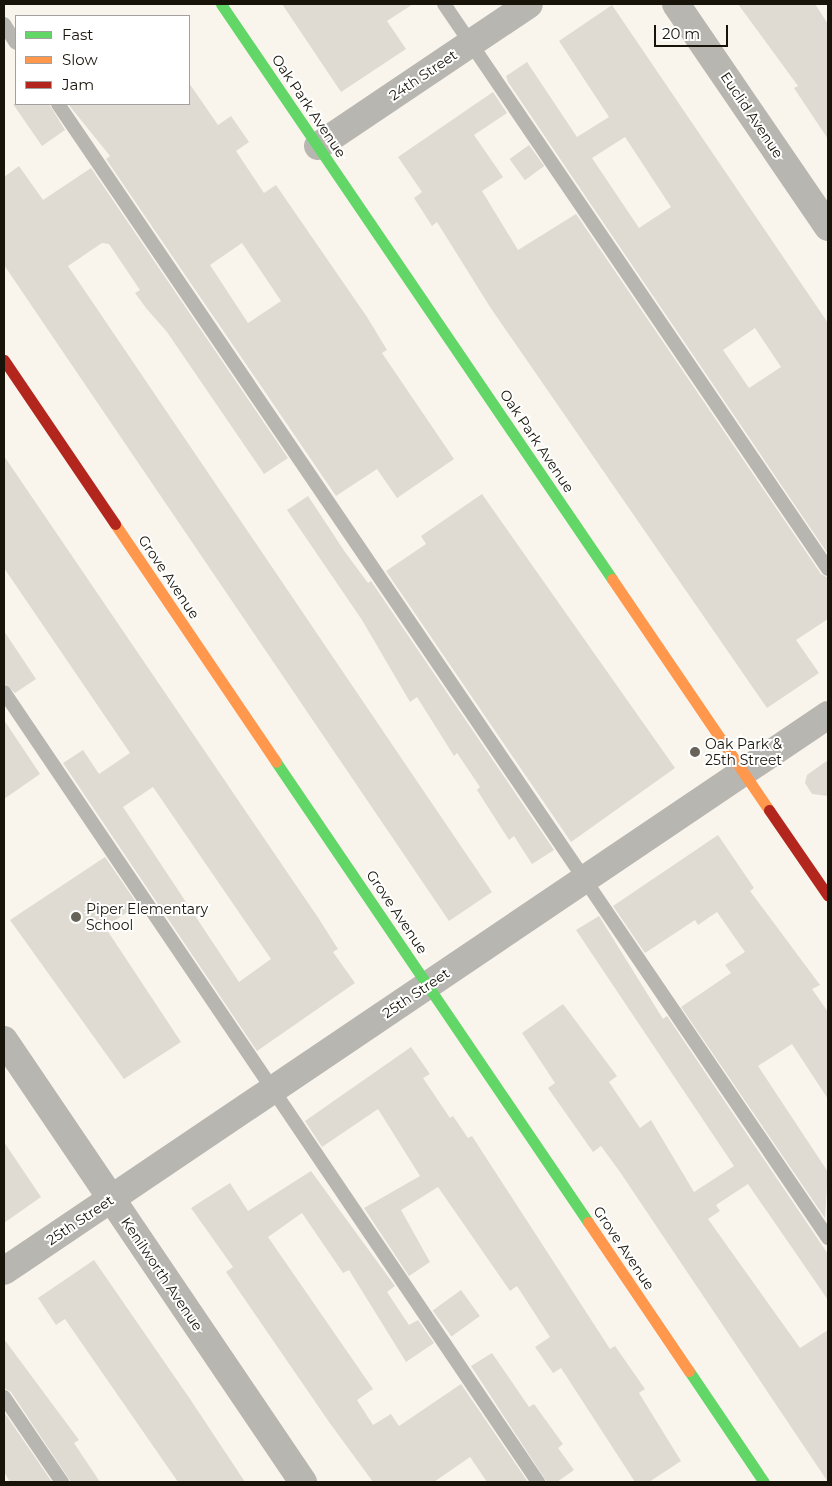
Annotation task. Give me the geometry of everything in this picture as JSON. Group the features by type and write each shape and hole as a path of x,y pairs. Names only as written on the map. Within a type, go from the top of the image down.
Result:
{"street":[{"name":"Oak Park Avenue","path":"221,4 828,896"},
{"name":"24th Street","path":"318,146 529,4"},
{"name":"Euclid Avenue","path":"676,4 828,227"},
{"name":"Grove Avenue","path":"4,360 764,1482"},
{"name":"25th Street","path":"4,1271 828,715"},
{"name":"Kenilworth Avenue","path":"4,1040 303,1482"}],"lane":[{"path":"444,4 828,569"},
{"path":"4,24 15,40"},
{"path":"59,105 828,1238"},
{"path":"4,692 271,1091 538,1482"},
{"path":"4,1397 62,1482"}],"building":[{"path":"282,4 413,4 387,21 406,49 341,92"},
{"path":"738,4 815,4 828,24 828,139 794,88 798,86"},
{"path":"612,5 828,323 828,554 508,82 506,76 527,62 577,137 609,117 559,41","holes":["625,137 671,207 639,228 592,158","755,328 781,367 749,388 723,350"]},
{"path":"190,84 218,125 231,116 249,142 236,151 264,193 276,185 367,317 387,350 382,353 454,459 397,498 377,469 336,496 106,159 110,156 69,105 190,105","holes":["242,243 281,301 248,323 210,265"]},
{"path":"493,92 507,113 474,135 503,177 482,191 518,250 576,214 821,574 828,578 828,619 796,640 819,673 767,708 490,307 437,222 432,226 414,198 422,192 398,157"},
{"path":"13,104 50,105 65,130 42,146"},
{"path":"529,145 544,166 525,180 510,159"},
{"path":"19,166 43,200 91,168 288,458 264,474 167,332 135,293 140,290 109,244 102,243 68,266 492,892 449,921 4,265 4,177"},
{"path":"4,456 338,949 333,952 355,983 257,1051 63,763 83,750 99,774 130,753 4,568","holes":["153,787 271,959 239,982 123,807"]},
{"path":"482,494 675,768 571,842 386,571 426,544 421,536"},
{"path":"308,496 345,552 368,583 371,581 554,850 532,864 514,836 509,840 477,790 480,787 457,753 454,756 417,697 410,702 362,620 287,510"},
{"path":"4,631 36,679 15,693 4,683"},
{"path":"4,720 40,774 4,799"},
{"path":"828,760 828,796 812,794 805,783 807,775"},
{"path":"718,835 754,888 750,891 820,985 812,989 828,1012 828,1099 792,1044 758,1066 828,1172 825,1218 681,1007 731,973 725,965 745,952 717,912 698,925 695,920 645,953 613,906"},
{"path":"105,857 138,905 105,927 181,1042 124,1079 10,920"},
{"path":"599,916 663,1019 667,1016 828,1254 828,1300 748,1184 716,1205 720,1211 708,1219 800,1348 828,1330 828,1482 620,1172 601,1146 593,1152 548,1088 555,1083 522,1033 563,1004 617,1076 609,1082 640,1128 651,1120 694,1192 734,1166 576,930"},
{"path":"411,1047 430,1074 423,1078 450,1118 453,1116 468,1138 472,1136 610,1349 615,1346 645,1389 639,1393 681,1461 649,1482 635,1482 561,1368 553,1373 535,1347 550,1337 517,1286 510,1291 438,1187 401,1210 430,1262 409,1276 364,1208 420,1176 378,1109 322,1147 305,1121"},
{"path":"4,1142 41,1197 4,1223"},
{"path":"311,1171 395,1286 387,1292 409,1325 418,1320 434,1343 406,1362 349,1270 343,1273 302,1213 268,1237 373,1389 357,1400 373,1425 391,1414 399,1426 461,1384 528,1482 487,1482 470,1457 434,1482 373,1482 329,1422 226,1272 233,1267 191,1208 230,1183 248,1211"},
{"path":"94,1260 245,1482 178,1482 65,1319 56,1325 38,1298"},
{"path":"461,1290 480,1316 451,1336 433,1311"},
{"path":"4,1339 79,1440 74,1443 100,1482 71,1482 11,1392 4,1388"},
{"path":"492,1353 529,1407 534,1404 563,1444 558,1448 574,1470 557,1482 547,1482 471,1366"},
{"path":"4,1412 52,1482 10,1482 4,1472"}],"traffic: fast":[{"path":"221,4 612,579"},
{"path":"276,762 588,1222"},
{"path":"689,1371 764,1482"}],"traffic: slow":[{"path":"115,524 276,762"},
{"path":"612,579 769,810"},
{"path":"588,1222 689,1371"}],"traffic: jam":[{"path":"4,360 115,524"},
{"path":"769,810 828,896"}],"place":[{"name":"Oak Park & 25th Street","path":"695,752"},
{"name":"Piper Elementary School","path":"76,917"}]}
